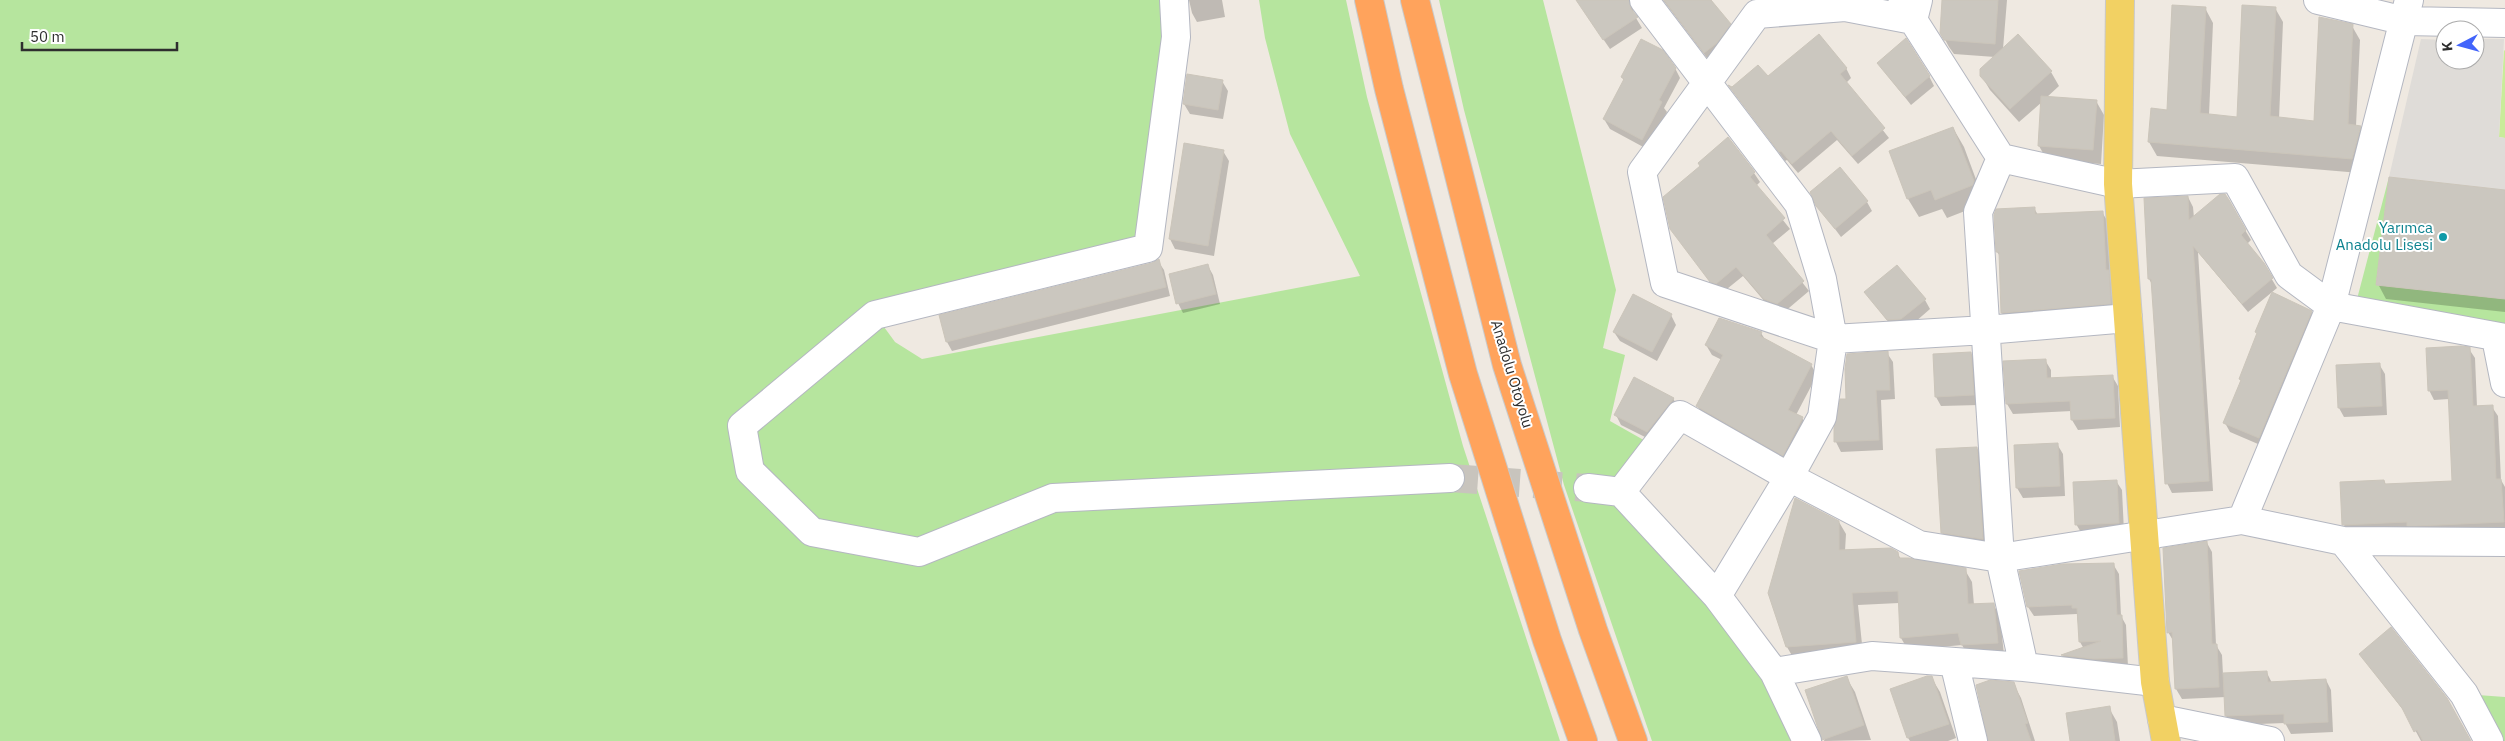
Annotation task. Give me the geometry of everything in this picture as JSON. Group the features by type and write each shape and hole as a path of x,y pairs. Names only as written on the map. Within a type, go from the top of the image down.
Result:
{"highway":[{"path":"1369,0 1389,89 1463,374 1547,640 1583,741"},
{"name":"Anadolu Otoyolu","path":"1415,0 1507,365 1593,630 1633,741"}],"main road":[{"path":"2120,0 2118,184 2155,682 2164,730"}],"street":[{"path":"1174,0 1176,37 1148,248 875,315 742,426 750,471 812,532 919,552 1053,498 1450,478"},
{"path":"1644,0 1799,204 1822,280 1833,340 1822,417 1789,477 1717,596"},
{"path":"1894,0 1915,10 2001,158 2118,184 2235,178 2289,275 2331,306 2501,338 2505,383"},
{"path":"2318,0 2505,24"},
{"path":"1915,10 1846,7 1757,14 1642,172 1665,283 1833,340 2128,318"},
{"path":"2242,520 2331,306 2407,11"},
{"path":"2001,158 1978,212 2000,558 2024,668"},
{"path":"1620,492 1680,415 1789,477 1919,545 2000,558 2242,520 2343,541 2505,542"},
{"path":"1588,488 1620,492 1717,596 1774,672 1807,741"},
{"path":"2343,541 2464,694 2489,741"},
{"path":"1774,672 1872,656 2024,668 2155,682"},
{"path":"1954,662 1973,741"},
{"path":"2164,730 2270,741"}],"green space":[{"path":"0,0 1174,0 1148,248 876,316 895,342 922,359 1360,276 1290,134 1265,38 1259,0 1346,0 1367,97 1463,446 1560,741 0,741"},
{"path":"1439,0 1543,0 1616,290 1603,348 1625,355 1610,421 1656,447 1621,493 1670,544 1807,741 1652,741 1564,485 1464,110"},
{"path":"2505,51 2505,138 2499,137"},
{"path":"2389,177 2376,285 2505,299 2505,328 2356,303"},
{"path":"2464,694 2505,697 2505,741 2489,741"}],"shaded area":[{"path":"2421,39 2435,40 2435,70 2485,70 2485,39 2504,39 2499,137 2505,138 2505,190 2389,177"}],"building":[{"path":"1576,0 1629,0 1631,9 1638,17 1603,40"},
{"path":"1664,0 1711,0 1731,24 1717,43 1704,53"},
{"path":"1942,0 1998,0 1995,44 1944,40 1940,33"},
{"path":"2172,5 2206,7 2200,113 2237,117 2242,5 2276,7 2270,116 2314,121 2319,17 2353,24 2348,124 2361,126 2352,159 2148,142 2151,108 2167,110"},
{"path":"1819,34 1847,68 1840,74 1885,128 1852,156 1831,131 1792,164 1781,151 1779,152 1728,85 1732,87 1758,65 1768,76"},
{"path":"2018,34 2052,71 2010,109 1980,76 1980,69"},
{"path":"1906,38 1930,76 1905,97 1877,63"},
{"path":"1641,39 1663,50 1676,68 1659,100 1662,102 1642,140 1603,119 1624,79 1621,77"},
{"path":"1187,74 1223,80 1218,110 1183,104"},
{"path":"2041,96 2097,100 2093,150 2038,146"},
{"path":"1953,127 1974,181 1973,185 1935,200 1931,190 1907,199 1889,151"},
{"path":"1728,137 1755,172 1750,177 1785,218 1766,235 1804,281 1777,304 1764,299 1736,267 1716,284 1710,282 1670,229 1663,197 1700,166 1698,163"},
{"path":"1184,143 1224,150 1208,246 1169,239"},
{"path":"1840,167 1868,201 1835,229 1816,206 1810,192"},
{"name":"Yarımca Anadolu Lisesi","path":"2389,177 2505,190 2505,299 2376,285"},
{"path":"2220,194 2225,194 2229,200 2246,230 2241,235 2264,263 2273,278 2242,304 2193,246 2209,481 2165,484 2151,279 2148,279 2144,198 2188,196 2189,220"},
{"path":"2035,207 2035,214 2103,211 2106,270 2109,270 2111,304 2001,313 1999,252 1996,252 1994,215 1996,209"},
{"path":"1159,259 1166,287 946,342 939,315 1152,263"},
{"path":"1208,264 1216,294 1176,304 1169,274"},
{"path":"1897,265 1926,299 1901,319 1887,320 1864,292"},
{"path":"2272,292 2312,311 2259,438 2223,423 2241,380 2239,379 2257,333 2255,332"},
{"path":"1633,294 1672,314 1652,352 1613,332"},
{"path":"1719,318 1762,332 1760,336 1812,364 1788,410 1803,417 1783,456 1696,406 1723,355 1705,345"},
{"path":"2470,347 2473,406 2493,405 2496,479 2501,479 2504,522 2417,526 2407,526 2407,522 2342,525 2340,482 2384,480 2385,484 2452,481 2448,390 2428,391 2426,348"},
{"path":"1888,351 1890,390 1876,390 1879,440 1834,442 1834,428 1840,399 1846,399 1845,369 1847,354"},
{"path":"1971,352 1974,395 1935,397 1933,354"},
{"path":"2046,359 2047,378 2113,375 2115,418 2071,420 2070,401 2006,404 2003,361"},
{"path":"2380,363 2382,406 2338,408 2336,365"},
{"path":"1634,377 1674,398 1647,432 1614,415"},
{"path":"2058,443 2060,486 2016,488 2014,445"},
{"path":"1977,447 1983,539 1941,533 1936,449"},
{"path":"2117,480 2119,523 2075,525 2073,482"},
{"path":"1795,498 1839,521 1839,550 1891,548 1898,552 1899,558 1966,568 1968,604 1994,603 1998,643 1961,645 1958,633 1900,638 1898,591 1852,593 1856,642 1786,647 1768,593"},
{"path":"2207,541 2212,644 2217,644 2219,687 2175,689 2172,632 2167,633 2163,548"},
{"path":"2114,563 2117,615 2122,615 2123,658 2093,659 2061,655 2101,641 2079,642 2077,608 2072,608 2072,605 2027,607 2019,571 2063,564"},
{"path":"2391,627 2447,698 2471,741 2423,741 2417,730 2414,732 2402,708 2359,654"},
{"path":"2267,671 2268,682 2326,679 2328,722 2284,724 2284,714 2225,716 2223,673"},
{"path":"1847,676 1864,725 1822,740 1805,690"},
{"path":"1932,676 1949,724 1907,738 1890,689"},
{"path":"1990,680 2014,682 2028,723 2025,724 2031,741 1988,741 1976,685"},
{"path":"2110,706 2115,741 2070,741 2066,713"}],"tunnel":[{"path":"1450,478 1588,488"}],"place":[{"name":"Yarımca Anadolu Lisesi","path":"2443,237"}]}
